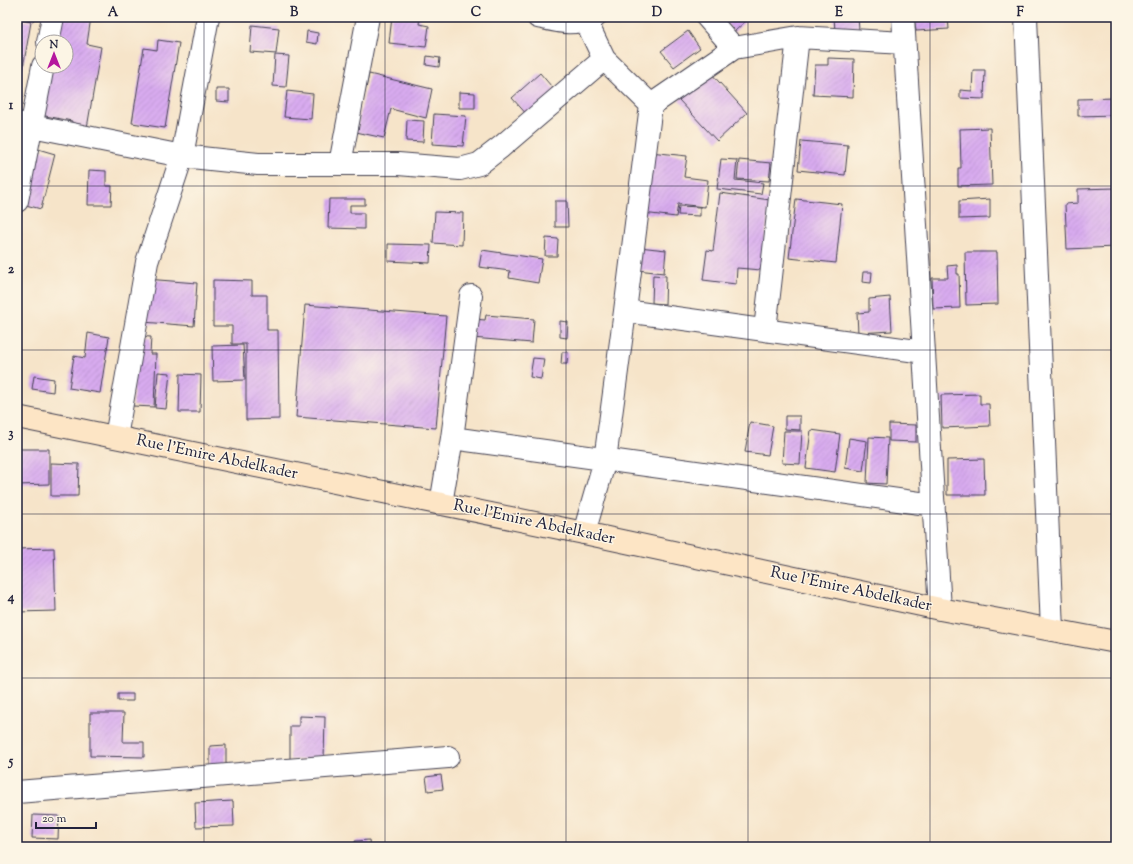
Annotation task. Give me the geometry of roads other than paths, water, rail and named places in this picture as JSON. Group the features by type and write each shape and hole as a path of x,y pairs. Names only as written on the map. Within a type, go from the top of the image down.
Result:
{"main road":[{"name":"Rue l'Emire Abdelkader","path":"17,417 584,533 940,609 1116,642"}],"street":[{"path":"50,34 54,17"},
{"path":"116,437 147,262 182,156 208,17"},
{"path":"340,164 368,17"},
{"path":"538,17 567,23 590,19 604,58 650,105"},
{"path":"707,17 734,48"},
{"path":"903,17 940,609"},
{"path":"1026,17 1052,630"},
{"path":"765,330 798,36"},
{"path":"584,533 605,460 650,105 734,48 798,36 904,42"},
{"path":"24,124 182,156 258,164 398,164 460,169 479,164 501,147 604,58"},
{"path":"17,201 24,124 40,74"},
{"path":"441,504 452,438 471,296"},
{"path":"625,311 924,352"},
{"path":"452,438 934,505"},
{"path":"17,792 448,757"}]}
